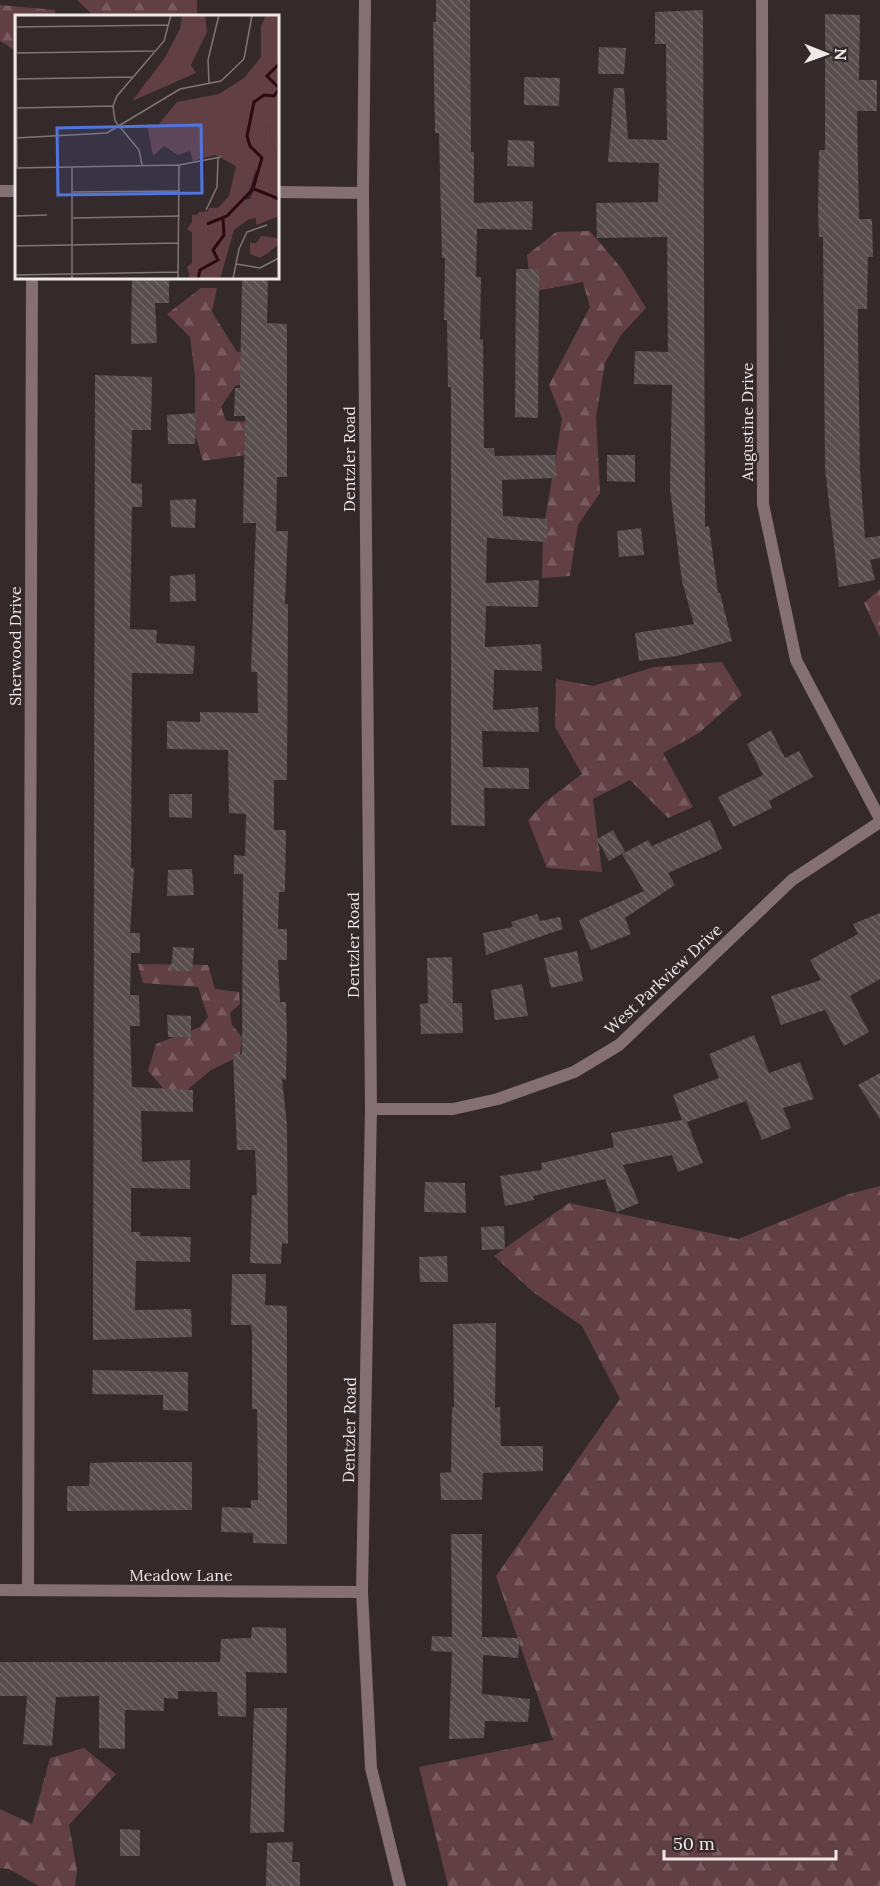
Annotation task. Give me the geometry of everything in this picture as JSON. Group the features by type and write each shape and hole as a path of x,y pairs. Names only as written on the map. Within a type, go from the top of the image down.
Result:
{"street":[{"name":"Dentzler Road","path":"365,0 363,193 371,1109 362,1592 371,1768 400,1886"},
{"name":"Augustine Drive","path":"762,0 763,504 796,660 880,821"},
{"path":"279,192 363,193"},
{"name":"Sherwood Drive","path":"28,1590 32,279"},
{"name":"West Parkview Drive","path":"371,1109 453,1109 498,1099 574,1072 619,1045 792,880 880,821"},
{"name":"Meadow Lane","path":"0,1590 362,1592"}],"green space":[{"path":"77,0 197,0 197,15 93,15"},
{"path":"0,5 55,10 55,15 15,15 15,50 0,41"},
{"path":"590,231 622,269 646,308 621,335 605,363 596,417 600,493 578,525 570,576 542,578 543,532 562,419 549,385 590,307 583,282 531,292 527,255 556,232"},
{"path":"201,288 217,288 212,312 237,352 257,350 273,375 235,386 221,407 226,421 261,422 260,453 203,461 195,434 195,376 190,337 167,314"},
{"path":"880,589 880,638 864,603"},
{"path":"722,662 742,695 699,733 663,753 693,807 668,818 630,780 593,799 602,872 547,868 528,820 545,802 582,774 555,727 556,679 593,686 654,667"},
{"path":"138,964 208,965 215,989 239,992 240,1004 230,1013 232,1025 242,1037 240,1056 211,1070 187,1090 166,1091 148,1071 156,1044 200,1027 208,1017 198,987 143,983"},
{"path":"880,1186 880,1886 448,1886 419,1767 553,1740 496,1576 620,1399 582,1326 533,1292 494,1256 569,1203 738,1239 849,1194"},
{"path":"84,1748 116,1774 69,1825 77,1870 75,1886 39,1886 9,1869 0,1868 0,1809 32,1824 50,1758"}],"building":[{"path":"436,0 470,0 471,152 474,152 474,203 533,201 532,230 477,229 476,277 481,277 480,340 483,339 484,448 494,448 495,456 555,455 556,478 502,480 503,516 547,519 547,542 487,538 486,583 539,580 538,607 486,606 485,647 541,644 542,671 494,670 493,710 538,707 539,732 482,731 483,767 529,768 529,789 484,788 485,826 451,825 451,387 448,387 447,320 444,320 445,258 442,258 439,133 435,133 433,22 436,22"},
{"path":"703,10 705,527 709,526 718,593 720,593 732,641 677,656 639,661 635,633 694,624 682,581 670,489 672,385 634,384 635,351 668,352 667,237 597,238 596,203 658,202 659,163 608,162 614,88 624,88 628,139 667,140 666,44 655,44 655,12"},
{"path":"825,14 860,15 859,80 877,80 877,111 857,111 859,219 872,219 873,257 868,257 867,309 858,309 858,332 860,470 865,538 880,536 880,558 870,560 875,580 839,587 825,469 823,237 819,237 818,211 819,150 825,150"},
{"path":"599,47 626,48 624,74 598,74"},
{"path":"524,77 560,78 559,106 524,105"},
{"path":"508,140 534,141 534,167 507,166"},
{"path":"516,269 539,269 538,418 515,417"},
{"path":"132,279 169,279 169,303 155,303 157,343 131,344"},
{"path":"242,279 268,279 267,323 287,324 287,477 277,477 276,531 288,531 285,604 288,604 287,780 274,780 274,830 286,830 285,892 279,892 278,929 287,929 287,960 278,960 280,1002 286,1002 287,1036 286,1080 282,1079 287,1125 288,1244 282,1243 281,1264 250,1263 252,1195 257,1195 255,1150 237,1150 233,1054 242,1054 243,874 234,874 234,855 245,856 246,814 229,813 228,750 167,749 167,721 200,722 200,712 258,713 257,672 251,672 256,523 243,523 245,416 234,416 235,388 240,388"},
{"path":"95,375 152,377 151,430 132,430 131,483 142,484 142,507 132,507 130,629 157,630 156,643 195,646 193,674 132,673 131,868 134,868 130,933 140,933 140,953 131,953 130,995 139,995 140,1026 130,1026 132,1087 193,1090 193,1112 141,1111 142,1162 190,1160 190,1189 131,1188 131,1232 140,1232 140,1236 191,1237 190,1262 136,1261 135,1310 191,1309 192,1337 93,1340"},
{"path":"196,413 195,444 168,444 167,415"},
{"path":"607,455 635,455 635,482 607,481"},
{"path":"196,499 195,528 171,527 170,500"},
{"path":"641,528 644,555 619,557 617,531"},
{"path":"195,574 196,601 170,602 170,576"},
{"path":"771,730 785,758 799,751 813,777 769,801 772,808 733,827 718,797 763,775 747,744"},
{"path":"169,794 192,794 192,818 169,817"},
{"path":"710,820 722,849 668,873 675,885 625,918 631,934 591,950 579,920 644,891 622,854 648,840 652,846"},
{"path":"613,830 625,852 609,861 597,839"},
{"path":"192,869 194,895 167,896 168,870"},
{"path":"880,913 880,979 850,996 869,1032 844,1046 825,1010 781,1025 771,996 821,980 810,960 858,934 853,924"},
{"path":"537,914 540,921 560,917 563,929 486,955 483,933 513,927 511,922"},
{"path":"173,947 194,948 192,971 171,971"},
{"path":"577,951 583,981 551,988 544,958"},
{"path":"452,957 453,1003 462,1003 463,1033 421,1034 420,1004 428,1003 427,958"},
{"path":"522,984 528,1016 495,1020 491,990"},
{"path":"167,1015 191,1016 191,1037 168,1037"},
{"path":"754,1035 769,1073 800,1062 814,1099 783,1108 791,1128 762,1140 746,1101 687,1122 703,1163 678,1172 672,1155 623,1165 639,1203 617,1212 605,1179 533,1196 534,1200 505,1206 500,1176 542,1170 541,1163 614,1147 611,1133 682,1120 673,1095 719,1078 709,1054"},
{"path":"880,1073 880,1119 858,1085"},
{"path":"425,1182 465,1183 466,1213 424,1212"},
{"path":"504,1226 505,1249 482,1250 481,1227"},
{"path":"447,1256 448,1282 420,1282 419,1257"},
{"path":"232,1274 266,1274 265,1305 287,1306 287,1544 253,1543 253,1533 221,1532 222,1507 251,1508 251,1500 258,1500 257,1409 252,1409 252,1333 251,1325 231,1325"},
{"path":"496,1323 495,1408 500,1407 501,1446 543,1446 543,1471 483,1473 482,1500 441,1500 440,1473 451,1472 452,1407 454,1408 453,1324"},
{"path":"93,1370 188,1372 188,1411 163,1410 163,1395 92,1394"},
{"path":"192,1462 192,1510 67,1511 67,1486 89,1486 90,1463"},
{"path":"451,1534 482,1534 482,1637 520,1638 518,1658 483,1655 482,1694 530,1699 528,1722 485,1721 484,1738 449,1739 452,1652 431,1651 432,1636 452,1637"},
{"path":"252,1627 286,1628 287,1673 246,1672 246,1717 218,1716 217,1692 178,1691 178,1699 164,1698 164,1711 125,1710 125,1749 99,1748 99,1696 56,1697 52,1746 23,1744 27,1696 0,1696 0,1662 220,1662 221,1639 251,1638"},
{"path":"254,1708 287,1708 284,1832 250,1833"},
{"path":"120,1829 140,1830 140,1856 120,1856"},
{"path":"293,1842 292,1862 300,1862 300,1886 266,1886 267,1843"}]}
